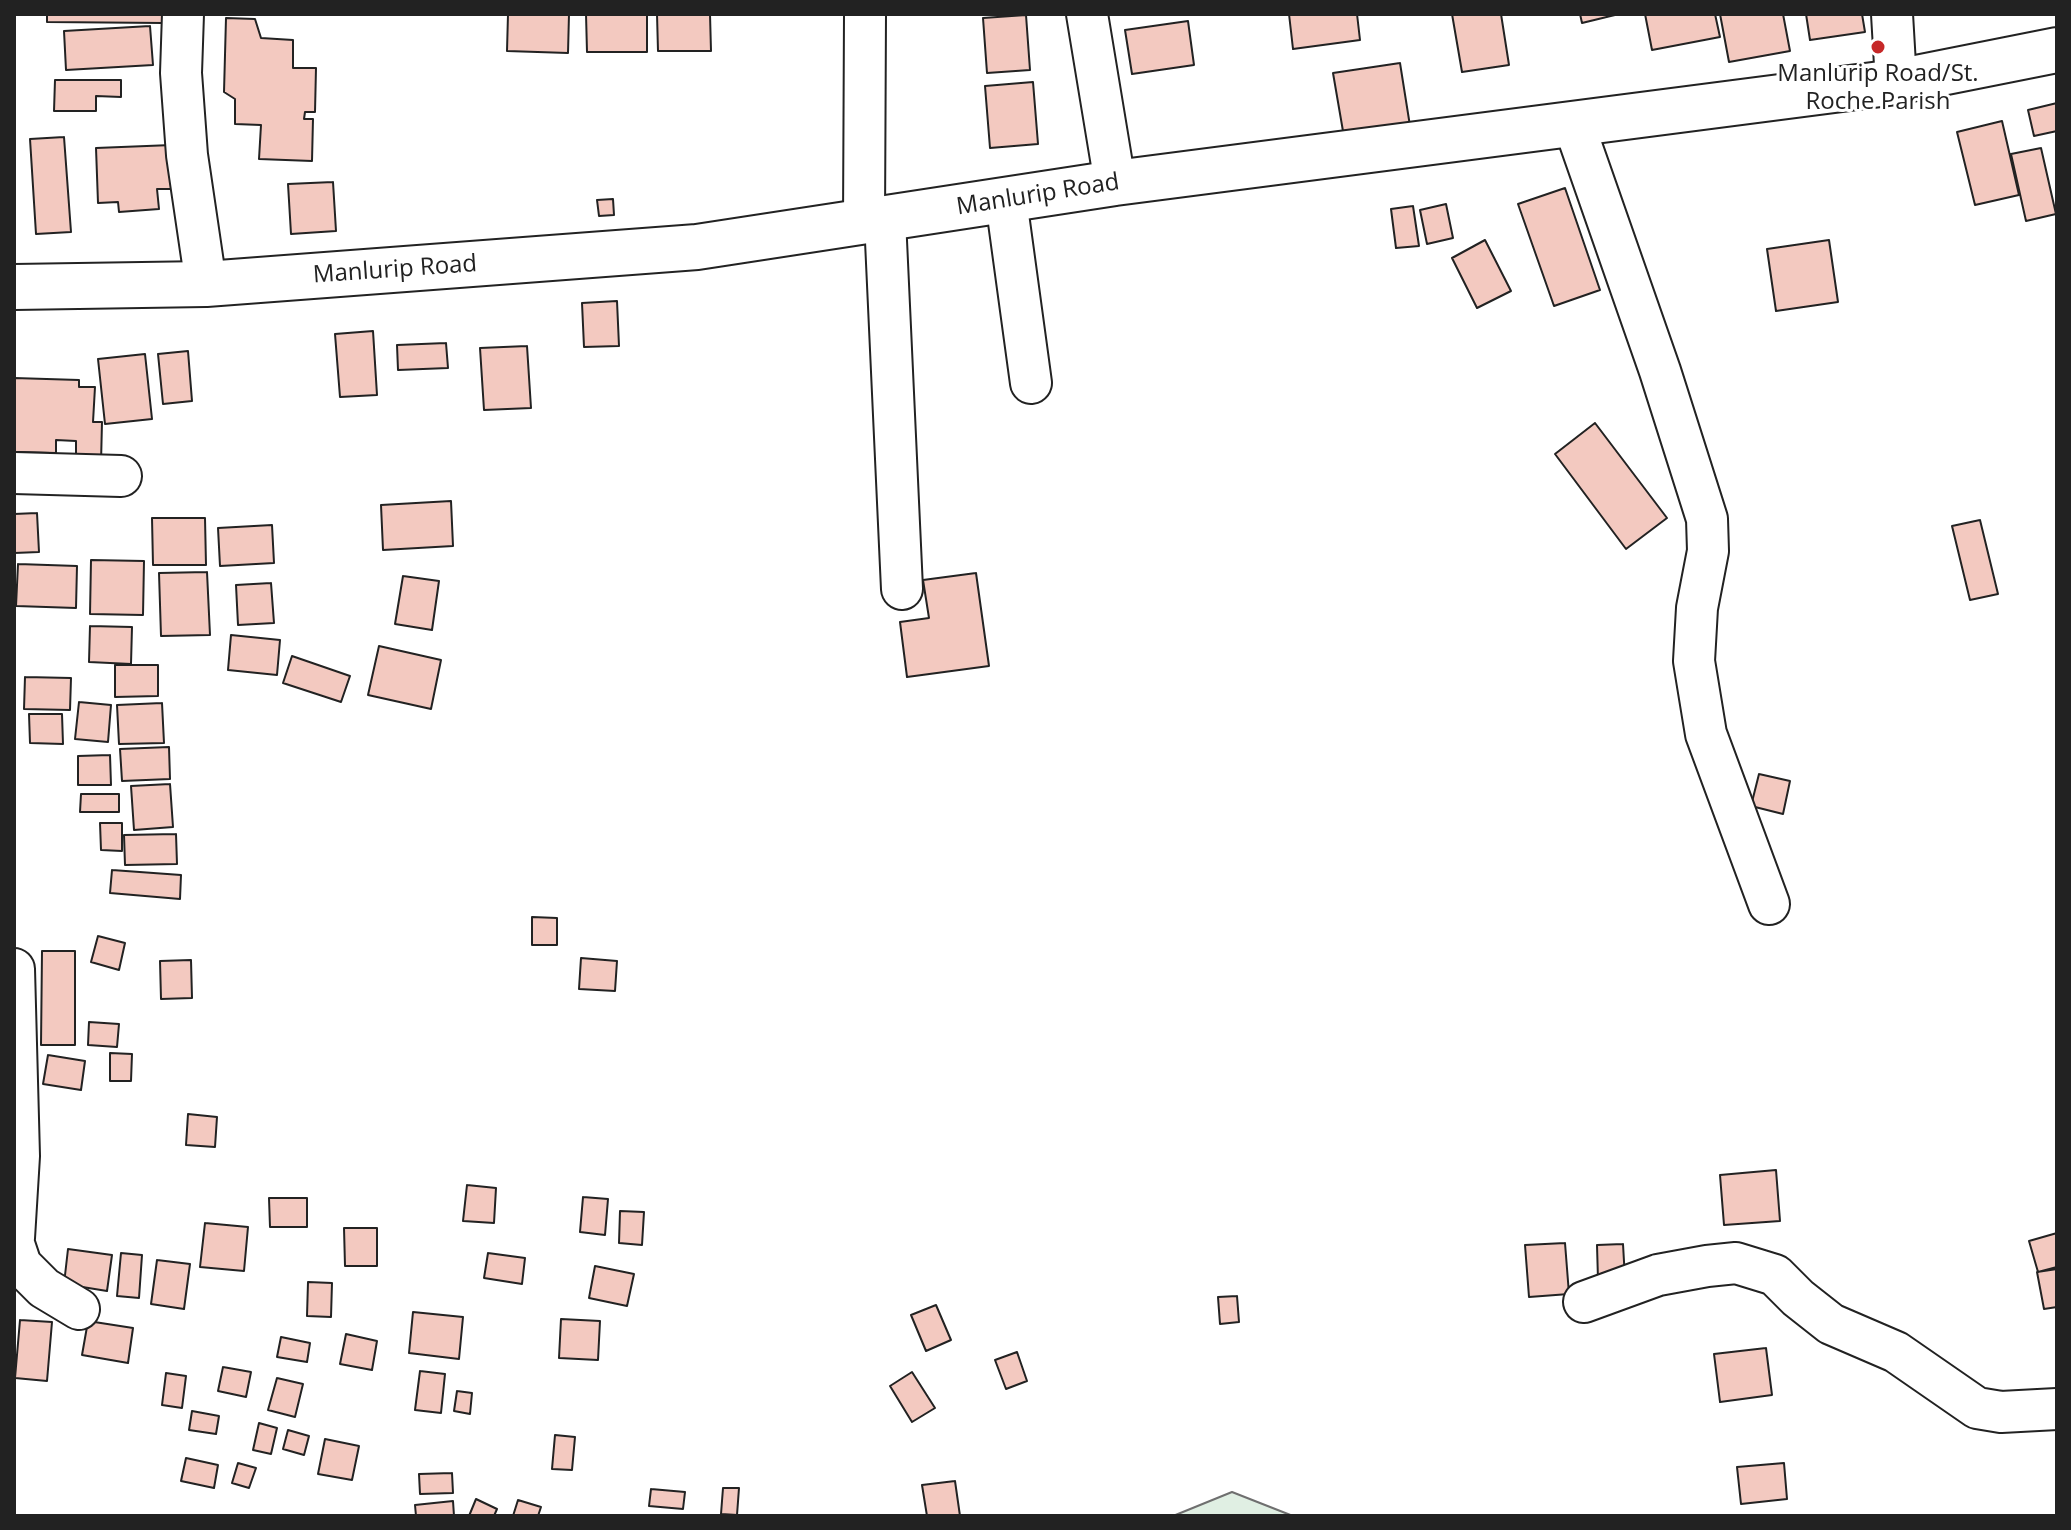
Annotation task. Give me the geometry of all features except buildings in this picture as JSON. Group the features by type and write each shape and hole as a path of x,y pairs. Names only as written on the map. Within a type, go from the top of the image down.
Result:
{"main road":[{"name":"Manlurip Road","path":"14,287 206,284 697,247 1115,183 1896,82 2057,50"}],"street":[{"path":"183,14 181,73 187,155 206,284"},
{"path":"865,14 874,221 902,589"},
{"path":"1087,14 1115,183"},
{"path":"1892,14 1896,82"},
{"path":"1574,125 1660,371 1707,519 1708,551 1697,608 1694,661 1706,734 1769,904"},
{"path":"1006,200 1031,383"},
{"path":"14,473 121,476"},
{"path":"14,969 19,1156 14,1238"},
{"path":"14,1244 21,1265 36,1281 79,1309"},
{"path":"1584,1302 1658,1275 1736,1263 1775,1275 1831,1324 1896,1352 1977,1408 2001,1412 2057,1409"}],"green space":[{"path":"1232,1492 1293,1516 1173,1516"}],"place":[{"name":"Manlurip Road/St. Roche Parish","path":"1878,47"}]}
